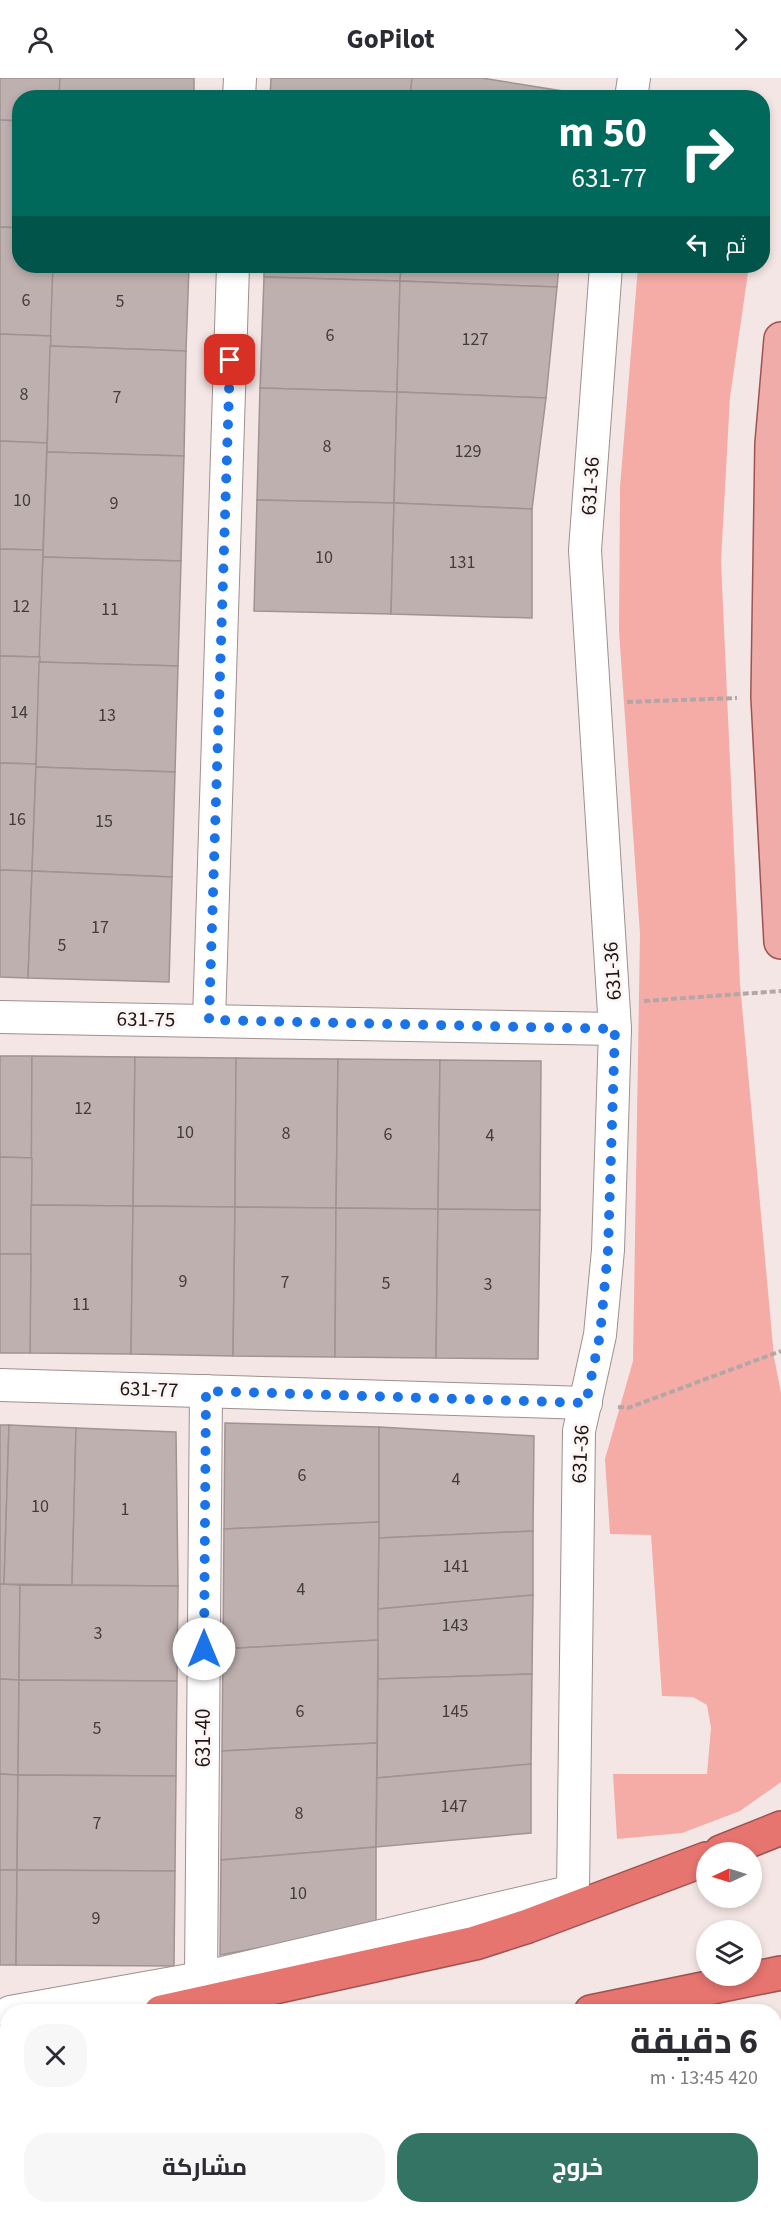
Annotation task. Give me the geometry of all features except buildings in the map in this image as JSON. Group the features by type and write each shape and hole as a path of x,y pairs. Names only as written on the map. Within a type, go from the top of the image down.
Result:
{"highway":[{"path":"746,1842 775,1830"},
{"path":"197,2004 474,1943 528,1926 696,1863"},
{"path":"630,2004 781,1973"}],"main road":[{"path":"781,339 772,444 768,697 781,942"}],"street":[{"path":"209,1020 233,273"},
{"name":"631-36","path":"201,1978 573,1891 579,1431 600,1335 608,1250 615,1016 585,550 605,273"},
{"name":"631-75","path":"0,1017 209,1020 615,1016"},
{"name":"631-77","path":"0,1385 586,1403"},
{"name":"631-40","path":"201,1978 206,1391"},
{"path":"54,2004 201,1978"}],"path":[{"path":"595,704 768,697"},
{"path":"615,1016 781,991"},
{"path":"586,1403 628,1408 781,1352"}],"shaded area":[{"path":"637,273 748,273 730,397 721,561 740,984 774,1357 781,1393 781,1782 740,1811 682,1833 617,1839 613,1774 707,1774 711,1728 707,1705 693,1697 662,1696 651,1535 610,1534 605,1459 633,1361 640,934 619,631 620,487"}],"route":[{"path":"204,1649 206,1391 586,1403 600,1335 608,1250 615,1029 209,1020 230,360"}]}
